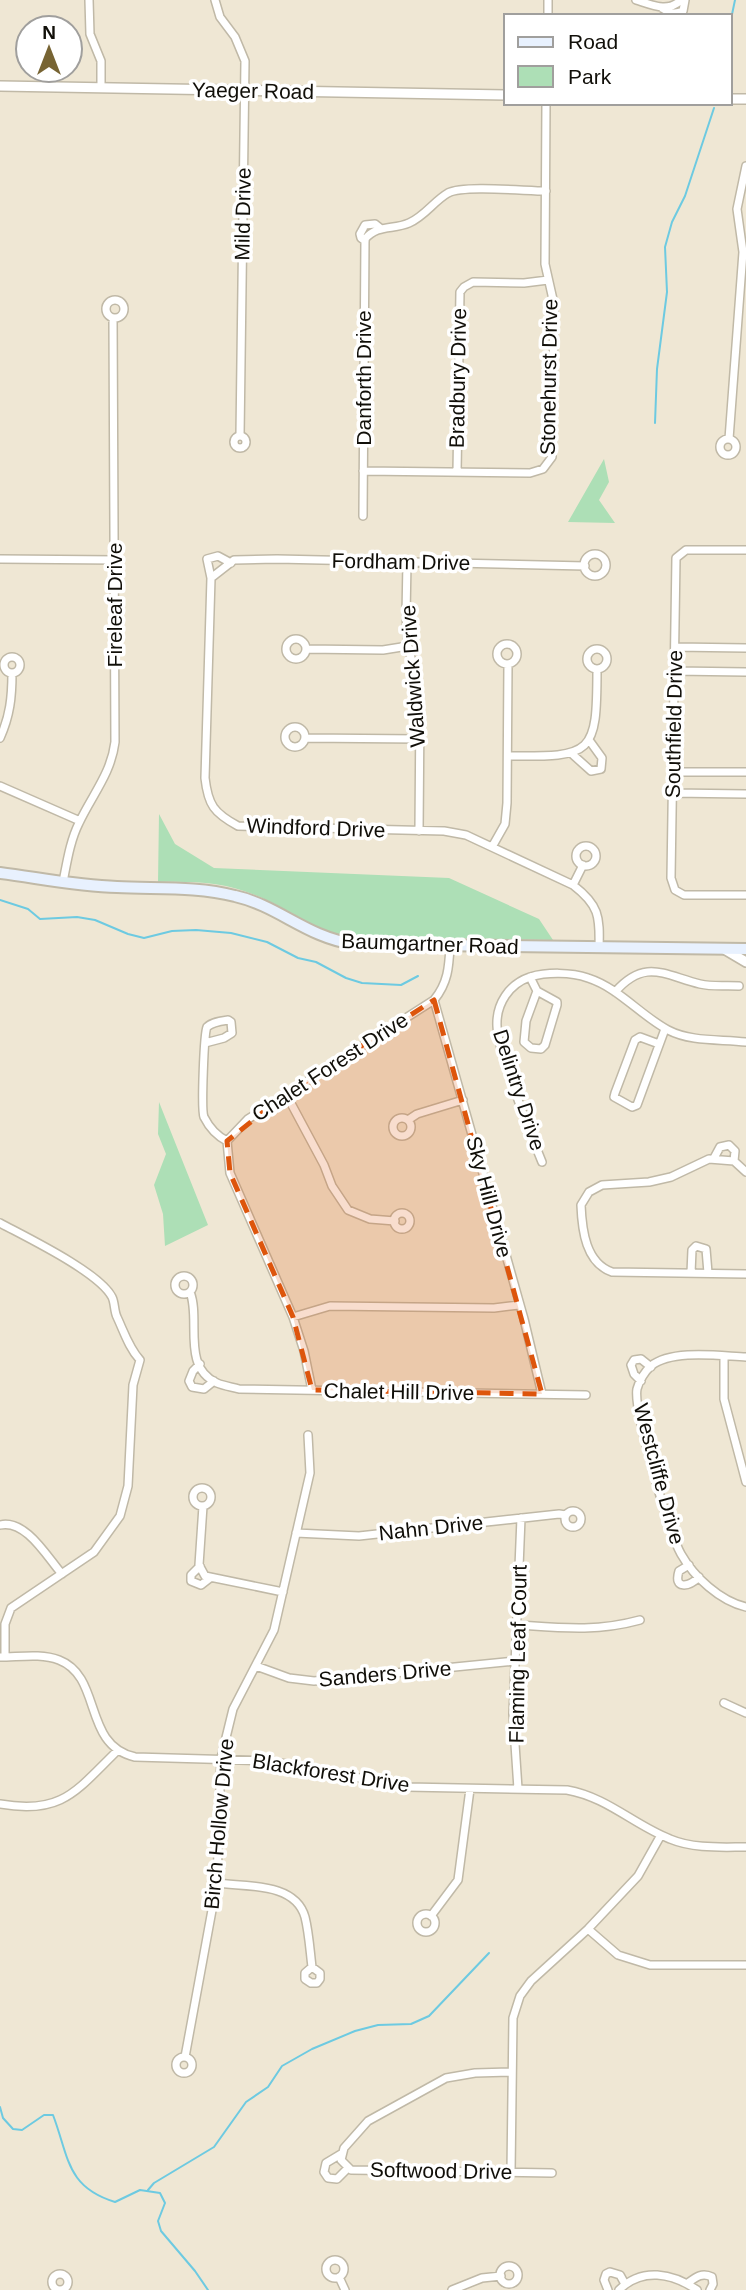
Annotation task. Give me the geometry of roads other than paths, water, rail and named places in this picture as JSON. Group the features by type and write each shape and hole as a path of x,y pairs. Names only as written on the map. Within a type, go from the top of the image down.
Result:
{"main road":[{"name":"Baumgartner Road","path":"0,873 115,887 219,892 254,901 304,929 331,940 354,944 746,950"}],"street":[{"path":"89,0 90,34 102,61 102,88"},
{"name":"Mild Drive","path":"215,0 220,17 235,37 245,61 240,436"},
{"path":"636,0 662,8 681,2"},
{"name":"Yaeger Road","path":"0,86 504,95"},
{"name":"Stonehurst Drive","path":"363,471 537,472 548,466 552,457 554,304 545,264 546,105"},
{"path":"729,439 743,252 737,209 746,166"},
{"name":"Danforth Drive","path":"363,516 365,241 372,231 408,223 424,214 448,193 462,189 546,191"},
{"name":"Bradbury Drive","path":"457,472 460,292 464,286 473,282 524,283 548,280"},
{"name":"Fireleaf Drive","path":"63,882 73,837 107,774 113,755 116,560 113,318"},
{"name":"Southfield Drive","path":"746,550 691,549 678,554 676,558 671,878 675,890 684,895 746,895"},
{"name":"Windford Drive","path":"231,563 218,556 207,559 211,578 205,778 207,794 215,810 238,826 249,828 444,831 466,835 573,885 585,895 597,909 599,948"},
{"path":"0,559 116,560"},
{"name":"Fordham Drive","path":"231,563 234,560 277,559 585,566"},
{"name":"Waldwick Drive","path":"407,562 408,646 417,681 419,831"},
{"path":"211,578 231,563"},
{"path":"306,649 383,650 408,646"},
{"path":"675,647 746,648"},
{"path":"492,847 505,824 507,803 508,664"},
{"path":"508,756 554,757 571,753 589,740 595,728 597,669"},
{"path":"674,671 746,672"},
{"path":"0,738 12,698 12,673"},
{"path":"305,738 419,738"},
{"path":"571,753 591,771 601,769 602,758 589,740"},
{"path":"673,772 746,772"},
{"path":"0,786 80,821"},
{"path":"673,793 746,794"},
{"path":"573,885 583,865"},
{"path":"434,1000 447,978 450,946"},
{"path":"724,949 746,962"},
{"path":"615,992 627,979 649,972 669,974 704,985 739,986"},
{"path":"537,991 526,1021 524,1042 531,1048 544,1048 557,1005 537,991 530,977 554,973 587,977 615,992 665,1029 689,1037 746,1042"},
{"name":"Delintry Drive","path":"530,977 518,983 503,998 498,1011 498,1037 521,1110 542,1162"},
{"name":"Chalet Forest Drive","path":"227,1141 248,1119 434,1000"},
{"name":"Sky Hill Drive","path":"434,1000 542,1394"},
{"path":"659,1044 640,1037 635,1040 615,1093 617,1100 632,1107 636,1105 665,1029"},
{"path":"205,1042 202,1113 218,1136 227,1141 230,1173 293,1317 312,1390"},
{"path":"286,1094 332,1186 348,1210 370,1219 395,1221"},
{"path":"408,1120 417,1114 463,1100"},
{"path":"714,1158 720,1147 729,1145 735,1151 734,1161"},
{"path":"746,1172 734,1161 714,1158 660,1180 602,1185 589,1192 581,1205 587,1244 593,1260 601,1268 612,1272 746,1274"},
{"path":"0,1223 57,1254 99,1282 113,1297 117,1316 132,1350 140,1360 133,1385 128,1486 120,1516 93,1552 11,1608 5,1624 2,1657 48,1657 72,1668 82,1681 104,1737 117,1751 78,1789 60,1801 28,1808 0,1804"},
{"path":"691,1273 692,1250 696,1246 706,1249 708,1273"},
{"name":"Chalet Hill Drive","path":"190,1292 193,1301 194,1349 200,1364 214,1381 239,1389 586,1395"},
{"path":"293,1317 330,1306 494,1308 519,1305"},
{"name":"Westcliffe Drive","path":"746,1357 682,1356 663,1360 651,1367 637,1389 640,1419 672,1534 699,1577 715,1591 746,1607"},
{"path":"724,1357 724,1399 746,1482"},
{"name":"Westcliffe Drive","path":"641,1381 634,1374 631,1365 634,1360 641,1359 651,1367"},
{"name":"Chalet Hill Drive","path":"200,1364 193,1371 190,1381 192,1387 204,1389 214,1381"},
{"name":"Birch Hollow Drive","path":"185,2057 217,1883 221,1758 233,1709 274,1630 310,1473 308,1435"},
{"path":"203,1506 200,1566 205,1576 283,1592"},
{"name":"Nahn Drive","path":"296,1533 359,1536 566,1515"},
{"name":"Flaming Leaf Court","path":"518,1789 513,1714 521,1518"},
{"path":"0,1525 8,1524 22,1529 62,1574"},
{"name":"Westcliffe Drive","path":"689,1565 679,1571 679,1583 690,1585 699,1577"},
{"path":"200,1566 191,1575 191,1581 201,1585 210,1578"},
{"path":"518,1625 591,1629 612,1628 640,1620"},
{"name":"Sanders Drive","path":"256,1666 289,1678 314,1681 515,1661"},
{"path":"724,1703 746,1713"},
{"name":"Blackforest Drive","path":"117,1751 135,1757 270,1761 385,1784 567,1790 615,1807 662,1835 697,1846 746,1847"},
{"path":"431,1916 458,1880 470,1788"},
{"path":"510,2172 513,2018 520,1996 531,1981 588,1929 638,1876 662,1835"},
{"path":"217,1883 282,1891 298,1903 304,1916 312,1967"},
{"path":"588,1929 618,1955 650,1965 746,1965"},
{"path":"348,2168 337,2179 328,2178 324,2172 326,2164 341,2154 368,2121 446,2078 475,2073 511,2072"},
{"name":"Softwood Drive","path":"341,2154 341,2160 348,2168 552,2173"},
{"path":"608,2290 604,2280 606,2274 610,2273 620,2276 622,2287 636,2278 666,2275 680,2278 697,2290"},
{"path":"688,2283 696,2277 708,2275 712,2277 713,2284 710,2290"},
{"path":"452,2290 482,2278 500,2276"},
{"path":"339,2277 345,2290"}],"waterway":[{"path":"732,14 735,0"},
{"path":"655,423 657,369 667,292 665,247 714,108"},
{"path":"0,900 28,909 40,919 77,917 95,920 144,938 172,931 231,933 267,942 298,958 316,962 362,983 401,985 418,976"},
{"path":"148,2190 154,2183 214,2147 246,2102 268,2087 282,2066 312,2049 355,2031 378,2025 411,2024 429,2016 489,1953"},
{"path":"0,2107 3,2118 13,2129 22,2130 44,2115 53,2115 72,2169 78,2179 99,2196 115,2202 140,2190 160,2193 165,2203 158,2221 161,2231 208,2290"}]}
